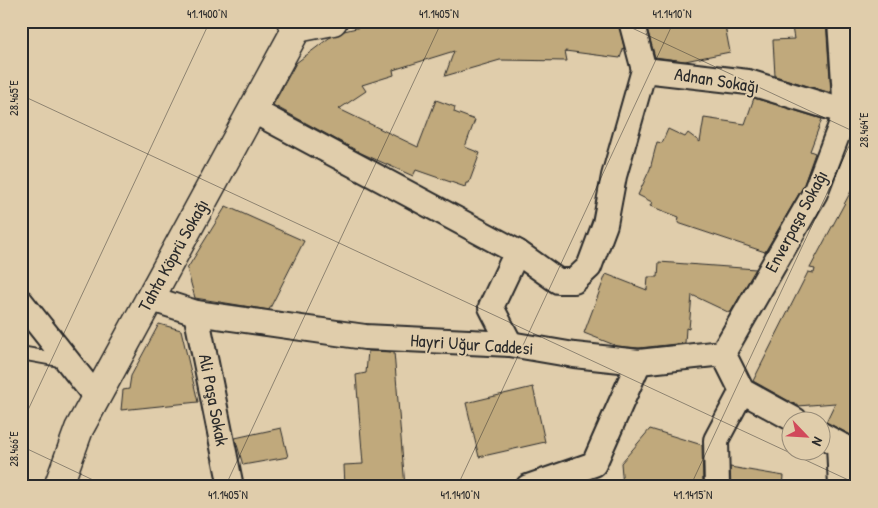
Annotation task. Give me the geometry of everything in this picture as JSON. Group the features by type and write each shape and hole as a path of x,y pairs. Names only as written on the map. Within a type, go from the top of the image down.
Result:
{"street":[{"path":"294,25 333,21"},
{"path":"252,110 517,252 558,281 574,282 589,268 605,224 614,176 644,70 631,21"},
{"name":"Enverpaşa Sokağı","path":"723,353 814,193 851,111 840,21"},
{"name":"Tahta Köprü Sokağı","path":"58,487 79,429 252,110 294,25"},
{"name":"Adnan Sokağı","path":"644,70 748,82 851,111"},
{"path":"510,344 490,307 517,252"},
{"name":"Hayri Uğur Caddesi","path":"149,298 196,313 365,337 510,344 574,355 640,362 723,353"},
{"path":"21,302 96,397"},
{"name":"Ali Paşa Sokak","path":"196,313 231,487"},
{"path":"723,353 742,391 780,412"},
{"path":"528,487 594,464 640,362"},
{"path":"717,487 716,440 742,391"},
{"path":"839,444 841,487"}],"lane":[{"path":"21,353 68,362"}],"building":[{"path":"386,21 618,21 624,47 620,58 565,51 567,61 500,60 445,76 454,51 393,70 394,75 362,85 366,91 339,109 418,147 436,100 455,107 454,112 475,120 465,147 480,153 469,183 466,183 465,187 416,170 413,176 361,153 273,105 296,63 329,38 344,31"},
{"path":"645,21 724,21 730,52 685,61 655,57"},
{"path":"791,21 826,21 831,93 775,76 773,40 794,39"},
{"path":"754,98 822,119 810,151 815,153 803,187 765,252 678,223 679,217 650,206 652,202 638,195 650,169 657,142 662,143 668,129 685,137 688,133 700,142 704,118 745,124"},
{"path":"857,180 857,438 830,424 830,414 835,403 798,406 753,381 808,272 814,273 815,269 810,268"},
{"path":"226,206 304,241 269,310 195,298 187,269"},
{"path":"659,262 756,269 730,313 692,295 689,329 686,328 685,343 639,348 617,346 584,333 606,274 647,290 648,277 658,277"},
{"path":"159,324 181,330 198,402 121,410 123,390 129,389 131,376"},
{"path":"368,351 394,352 405,487 345,487 344,465 363,464 356,375 366,373"},
{"path":"533,387 545,442 479,457 466,403"},
{"path":"281,428 288,457 243,465 235,438"},
{"path":"650,429 702,445 703,487 623,487 621,463"},
{"path":"730,467 784,476 783,487 731,487"}]}
